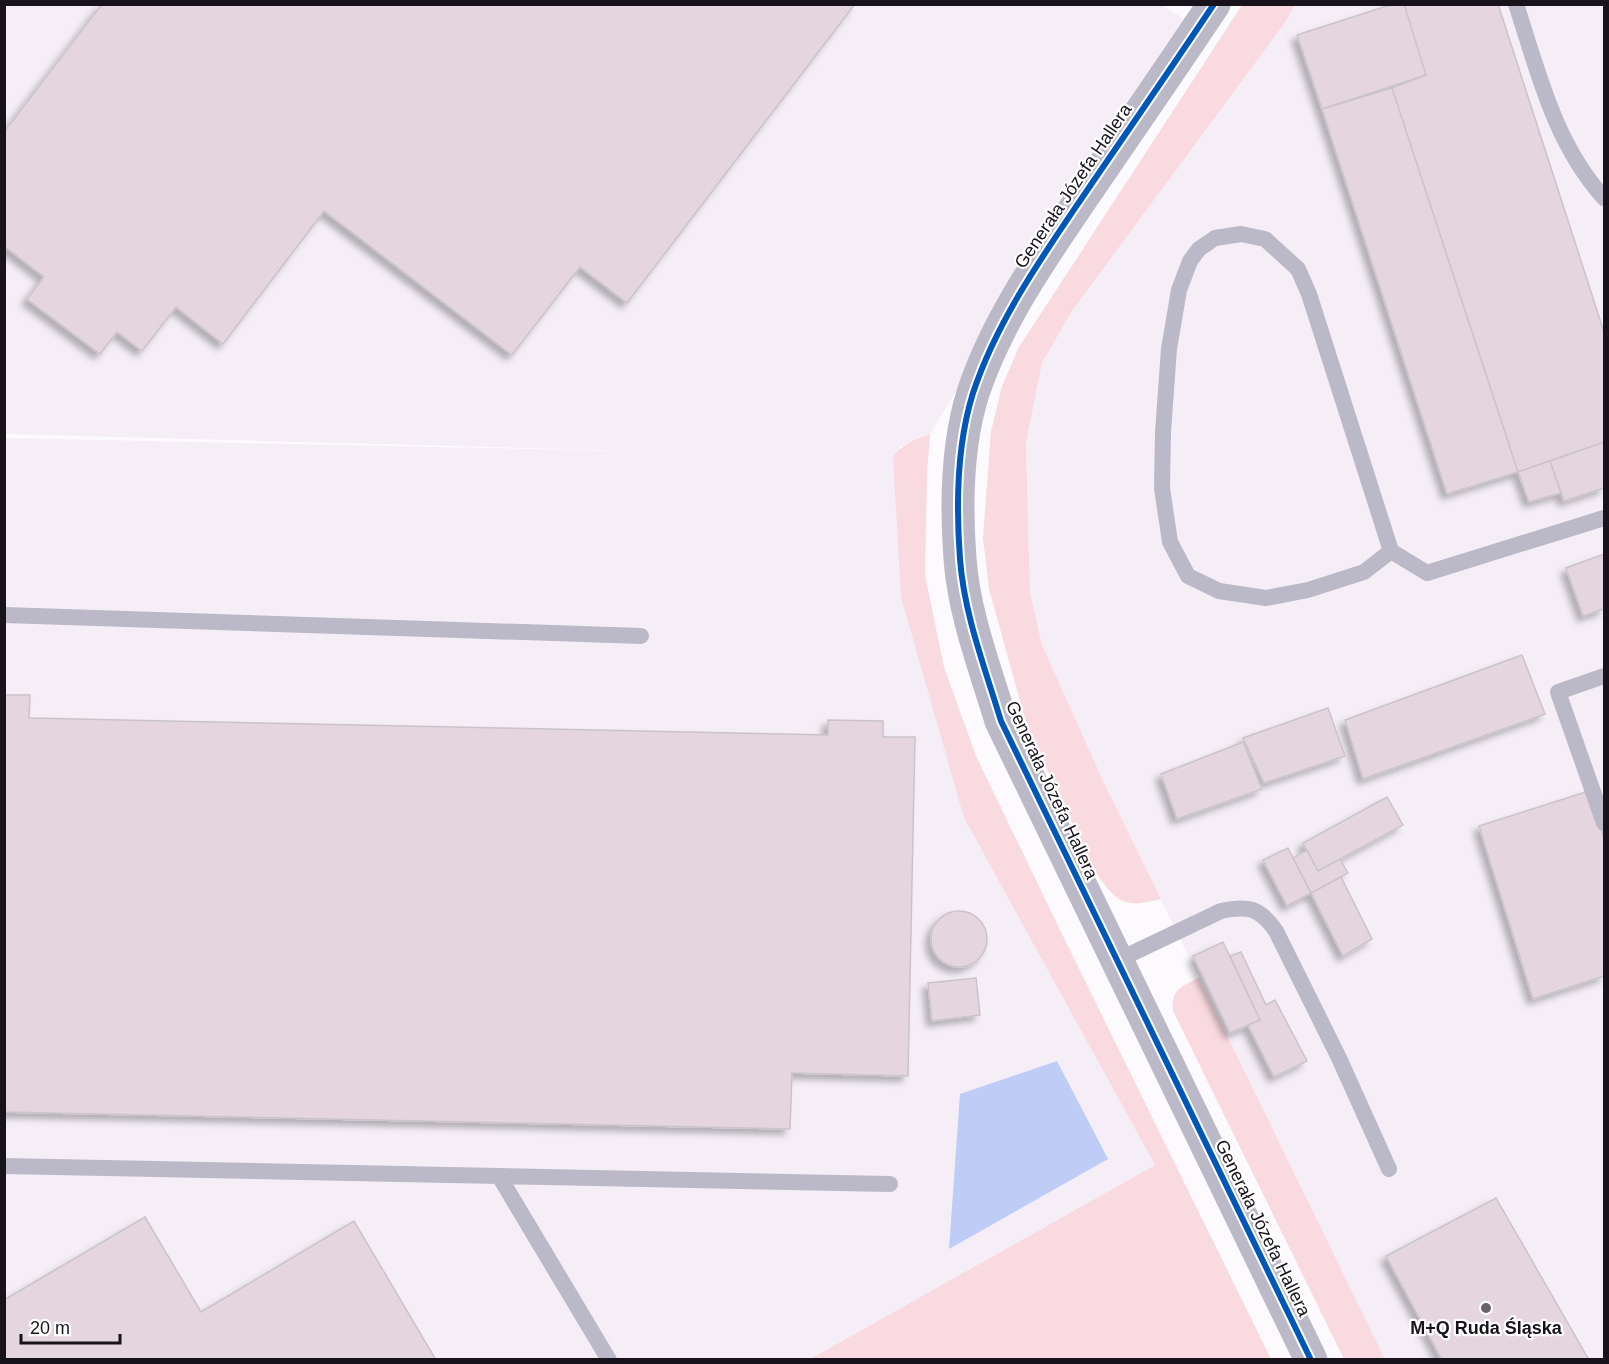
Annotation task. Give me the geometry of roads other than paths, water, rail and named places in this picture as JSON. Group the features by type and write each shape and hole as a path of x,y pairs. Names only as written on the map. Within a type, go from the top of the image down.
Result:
{"street":[{"name":"Generała Józefa Hallera","path":"1206,7 1043,255 995,339 973,393 961,450 958,510 960,561 973,630 1001,721 1311,1359"}],"lane":[{"path":"1516,4 1549,104 1568,150 1590,183 1605,198"},
{"path":"1391,551 1364,573 1308,590 1266,598 1219,591 1188,576 1170,542 1162,488 1163,432 1169,349 1179,290 1190,261 1200,249 1215,238 1241,234 1265,239 1298,270 1309,294 1391,551 1427,573 1605,518"},
{"path":"4,615 641,636"},
{"path":"1605,676 1558,692 1605,823"},
{"path":"1116,961 1221,910 1238,907 1255,910 1267,918 1276,931 1339,1058 1389,1169"},
{"path":"4,1166 890,1184"},
{"path":"498,1176 609,1359"}],"water":[{"path":"1057,1061 1108,1159 949,1249 960,1094"}],"place":[{"name":"M+Q Ruda Śląska","path":"1486,1308"}]}
